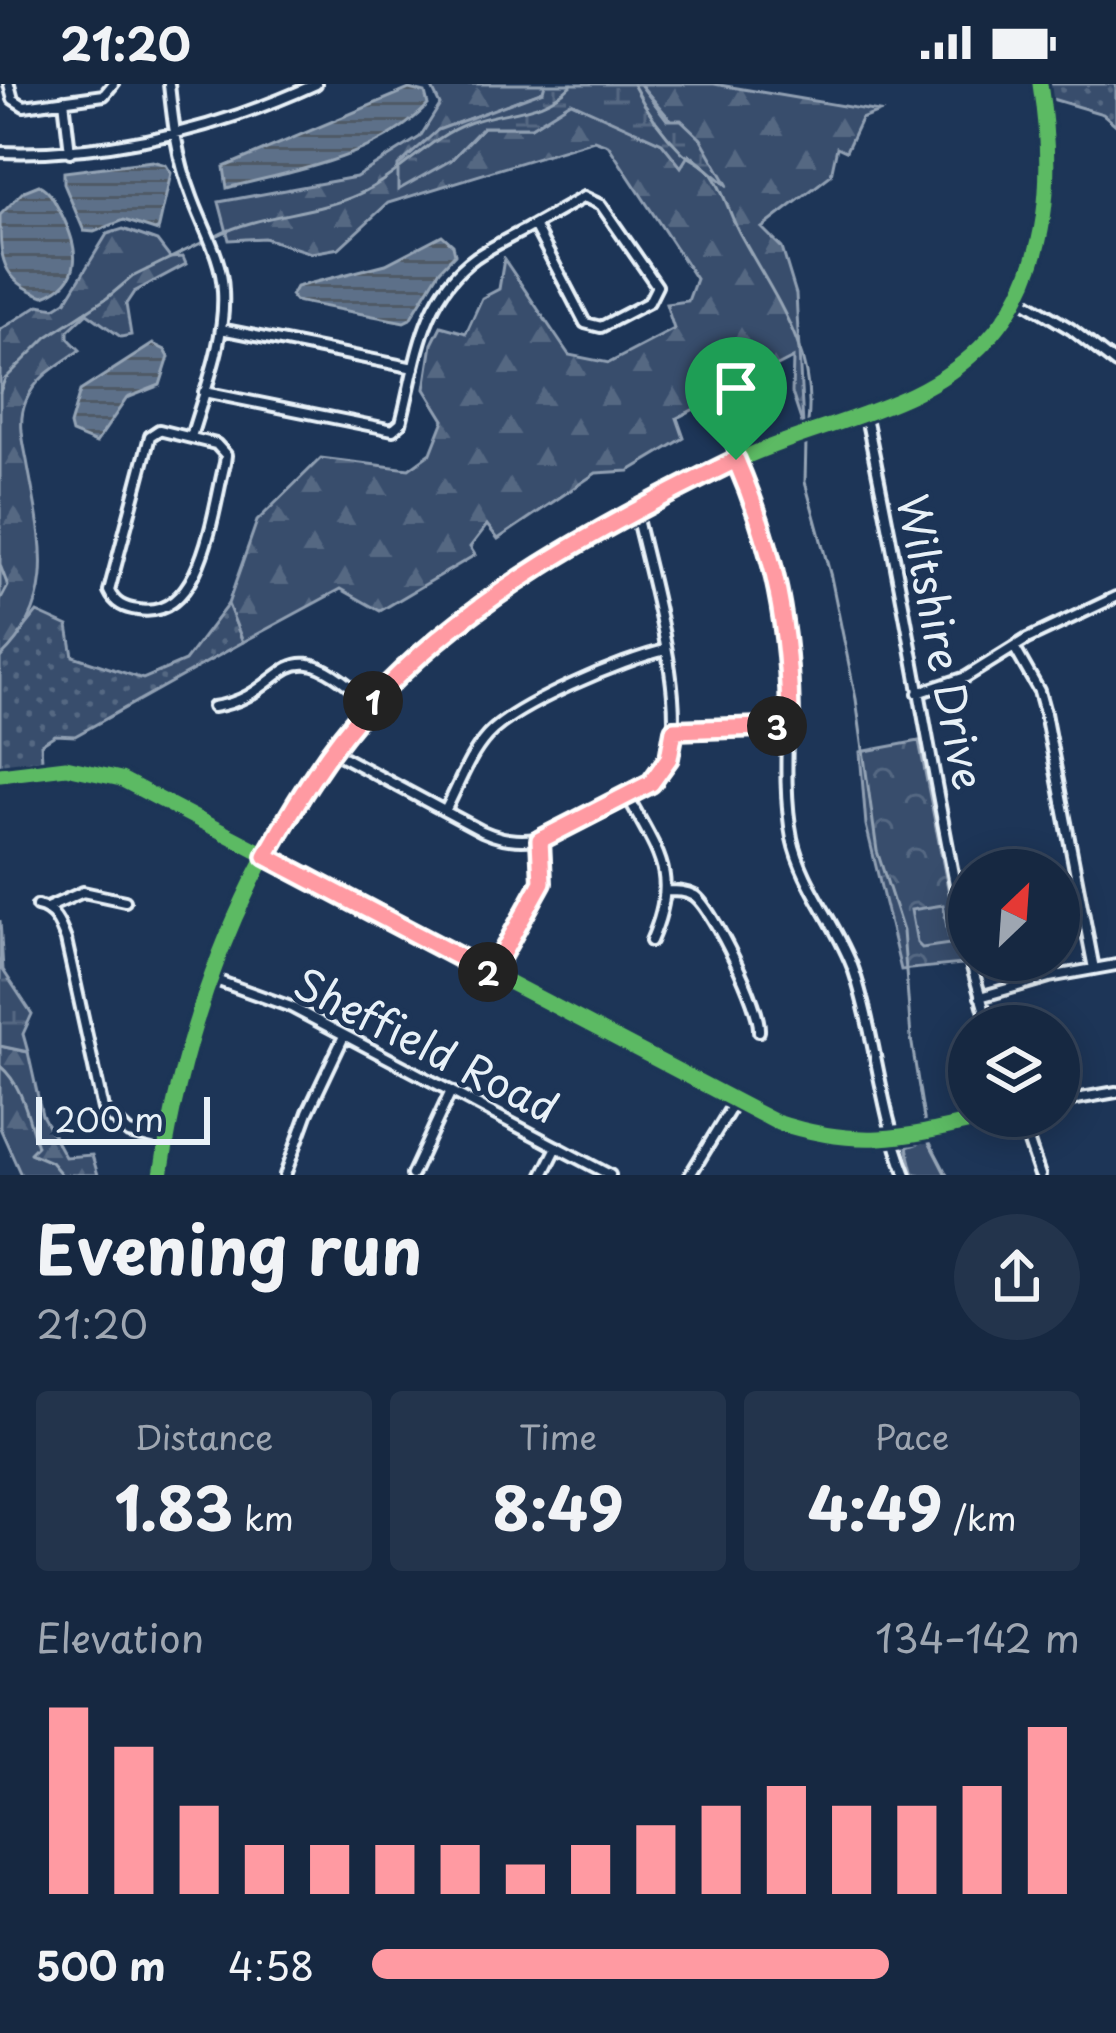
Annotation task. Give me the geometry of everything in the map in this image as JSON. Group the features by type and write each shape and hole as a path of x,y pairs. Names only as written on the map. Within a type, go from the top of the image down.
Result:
{"street":[{"path":"10,84 13,99 20,105 104,95 113,84"},
{"path":"170,84 174,136 222,279 220,328 191,437"},
{"path":"0,152 70,152 174,136 316,84"},
{"path":"161,1175 180,1072 210,978 266,856 332,751 370,704 431,644 479,607 736,460 905,397 947,374 985,340 1017,297 1034,259 1047,209 1049,162 1040,84"},
{"path":"64,100 70,152"},
{"path":"204,392 393,430 401,423 426,322 455,274 478,256 584,197 594,199 656,281 654,296 601,327 590,326 534,225"},
{"path":"1017,297 1071,329 1116,364"},
{"path":"220,328 414,368"},
{"path":"718,399 771,551 785,632 794,846 856,977 906,1174"},
{"name":"Wiltshire Drive","path":"861,412 889,527 949,849"},
{"path":"159,430 191,437 216,444 226,455 195,575 186,592 166,608 124,607 109,591 110,578 150,436 159,430"},
{"path":"332,751 500,838 540,840 651,783 665,767 674,730 666,650 636,514"},
{"path":"918,693 967,677 1015,647 1116,597"},
{"path":"1015,647 1039,691 1045,713 1094,969"},
{"path":"445,812 478,747 500,724 621,662 666,650"},
{"path":"213,707 239,699 280,670 305,664 330,670 370,704"},
{"path":"674,730 790,726"},
{"path":"0,775 57,766 100,772 734,1103 790,1127 872,1141 948,1127"},
{"path":"628,797 662,862 667,891 652,941"},
{"path":"491,974 542,882 540,840"},
{"path":"667,891 688,892 706,908 752,994 759,1031"},
{"path":"125,901 83,892 42,907 66,940 103,1109 129,1133 166,1142"},
{"path":"980,998 1116,965"},
{"name":"Sheffield Road","path":"210,978 291,1007 610,1175"},
{"name":"Wiltshire Drive","path":"976,981 982,1005"},
{"path":"285,1175 344,1036"},
{"path":"412,1175 451,1091"},
{"path":"1080,1098 1116,1092"},
{"path":"690,1175 734,1103"},
{"path":"1026,1137 1040,1175"},
{"path":"872,1141 890,1150 906,1174"},
{"path":"543,1175 557,1148"}],"green space":[{"path":"430,84 545,84 544,91 438,130 451,160 483,127 531,127 571,101 662,143 681,166 688,154 724,183 640,84 714,84 879,112 861,119 846,151 837,147 831,175 762,228 782,248 796,294 803,426 792,393 793,358 677,418 684,438 629,471 596,473 498,539 487,525 470,547 475,555 380,611 341,589 243,642 228,604 257,521 321,458 409,469 431,453 444,420 425,389 432,344 441,326 466,333 482,298 499,289 504,259 569,355 609,363 674,329 666,304 688,301 696,279 608,145 594,140 388,203 339,248 311,253 264,238 229,240 219,202 356,177 420,137 440,105"},
{"path":"545,84 640,84 667,120 681,120 701,139 728,186 689,154 681,167 662,143 571,102 531,127 483,127 451,160 398,190 398,166 438,130 543,91"},
{"path":"1041,84 1116,84 1116,125 1103,114 1042,96"},
{"path":"123,229 157,241 170,258 183,257 186,264 134,292 126,304 131,335 121,337 87,313 68,331 68,338 80,350 30,392 22,433 41,544 39,591 32,614 0,658 0,330 39,305 55,308 66,301 107,234"},
{"path":"228,604 243,642 75,736 55,735 41,744 42,760 0,767 0,658 37,612 68,626 73,656 143,679 185,661"},
{"path":"919,741 948,888 948,965 901,970 866,825 860,752"},
{"path":"943,905 948,944 922,948 911,910"},
{"path":"0,920 3,970 32,1014 23,1034 28,1052 0,1046"},
{"path":"0,1046 28,1052 42,1115 65,1157 92,1155 98,1175 21,1175 0,1128"},
{"path":"928,1140 947,1175 914,1175 907,1147"}],"shaded area":[{"path":"409,89 425,93 428,105 384,138 334,160 227,188 224,167"},
{"path":"152,161 166,165 171,173 158,231 124,220 94,232 84,231 64,184 64,172"},
{"path":"39,185 62,215 74,251 66,282 44,296 11,275 2,255 0,230 0,215 24,191"},
{"path":"442,235 455,254 404,322 295,301 291,296 296,287 386,264"},
{"path":"153,344 169,357 160,385 127,398 96,443 72,433 80,391"}],"waterway":[{"path":"216,236 359,194 454,129 536,106 572,84"},
{"path":"633,84 668,137 708,169 789,322 806,370 808,422"},
{"path":"0,392 5,379 47,337 132,277 203,242"},
{"path":"806,442 805,482 856,699 877,851 903,931 911,1038 925,1125"},
{"path":"0,565 8,586 0,601"},
{"path":"0,1066 24,1103 37,1146 30,1153 51,1162 62,1175"},
{"path":"928,1140 946,1175"}],"cycle path":[{"path":"161,1175 195,1025 221,952 289,814 333,750 383,691 439,638 520,580 725,466 913,394 956,368 990,337 1015,302 1043,222 1046,131 1040,84"},
{"path":"0,775 66,767 121,779 776,1122 862,1138 948,1126"}],"route":[{"path":"736,460 771,551 785,632 790,726 674,730 669,758 651,783 540,840 542,882 491,974 266,856 306,787 356,720 440,637 519,580 736,460"}]}
